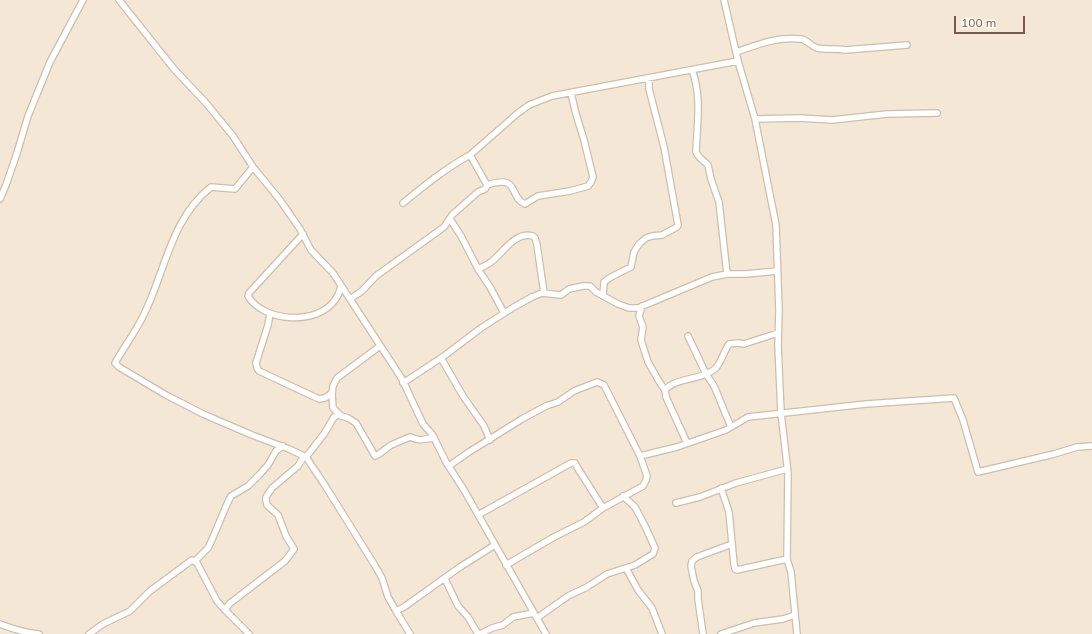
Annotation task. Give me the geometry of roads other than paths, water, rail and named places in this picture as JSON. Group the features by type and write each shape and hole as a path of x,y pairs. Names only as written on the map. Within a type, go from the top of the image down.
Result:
{"street":[{"path":"0,198 17,153 28,116 50,62 83,0"},
{"path":"119,0 174,69 206,103 233,136 253,167 280,200 304,234 311,250 333,273 403,382 423,424 434,437 449,466 546,634"},
{"path":"724,0 738,61 755,119 776,225 781,413 787,469 787,559 791,572 797,634"},
{"path":"736,52 767,42 783,39 801,39 819,48 837,48 845,50 907,45"},
{"path":"403,203 431,180 470,155 529,105 552,96 738,61"},
{"path":"692,70 697,82 699,102 696,152 698,157 708,165 710,179 719,202 727,274"},
{"path":"602,295 604,282 631,267 634,252 646,238 662,235 678,225 664,147 649,89 650,78"},
{"path":"350,299 362,292 381,272 444,227 450,219 478,192 485,189 487,185 497,182 512,186 521,201 525,204 538,196 570,191 588,186 592,182 593,177 571,93"},
{"path":"755,119 800,118 832,120 887,114 937,113"},
{"path":"470,155 487,185"},
{"path":"253,167 235,189 212,187 189,210 177,230 146,311 115,363 119,367 166,395 203,414 252,436 283,446 305,457 326,487 374,564 382,578 388,596 410,634"},
{"path":"450,219 504,313"},
{"path":"304,234 249,292 248,296 252,303 270,314 291,318 314,316 335,301 341,286"},
{"path":"478,269 489,264 502,250 522,236 533,236 537,245 544,294"},
{"path":"403,382 441,358 481,328 532,297 544,294 561,295 569,289 590,286 602,295 629,308 638,308 712,277 727,274 777,272"},
{"path":"642,306 639,316 643,327 641,340 648,362 665,390 666,397 687,444"},
{"path":"270,314 256,363 259,371 319,399 325,398 332,393"},
{"path":"665,390 668,386 675,382 690,380 706,374 716,368 729,344 744,344 778,333"},
{"path":"688,336 706,374 714,386 731,427"},
{"path":"380,346 337,378 333,386 332,393 333,408 339,415 356,423 375,456 410,437 417,440 434,437"},
{"path":"441,358 463,396 484,426 490,440"},
{"path":"449,466 522,419 546,406 558,402 574,391 597,382 604,385 640,456 647,476 643,486 602,508 584,522 554,537 506,565"},
{"path":"640,456 687,444 726,430 748,417 866,404 954,398 963,420 978,472 1077,447 1092,446"},
{"path":"225,610 229,604 285,561 294,549 286,536 278,515 267,505 266,496 272,488 298,466 324,434 334,418 339,415"},
{"path":"89,634 103,624 130,611 150,591 192,560 195,561 208,548 231,496 248,486 268,465 276,451 283,446"},
{"path":"478,515 571,463 575,463 578,467 602,508"},
{"path":"676,503 700,497 736,483 787,469"},
{"path":"721,488 729,512 734,564 737,570 787,559"},
{"path":"445,579 458,606 468,617 479,634 503,625 513,617 535,615 587,587 607,574 635,565 653,554 654,548 645,526 635,507 623,496"},
{"path":"703,634 698,591 691,566 692,561 697,557 732,544"},
{"path":"396,611 404,608 460,567 495,545"},
{"path":"195,561 218,601 249,634"},
{"path":"626,568 638,590 652,608 662,634"},
{"path":"721,634 754,623 783,619 795,614"},
{"path":"0,624 29,634 39,634"}]}
